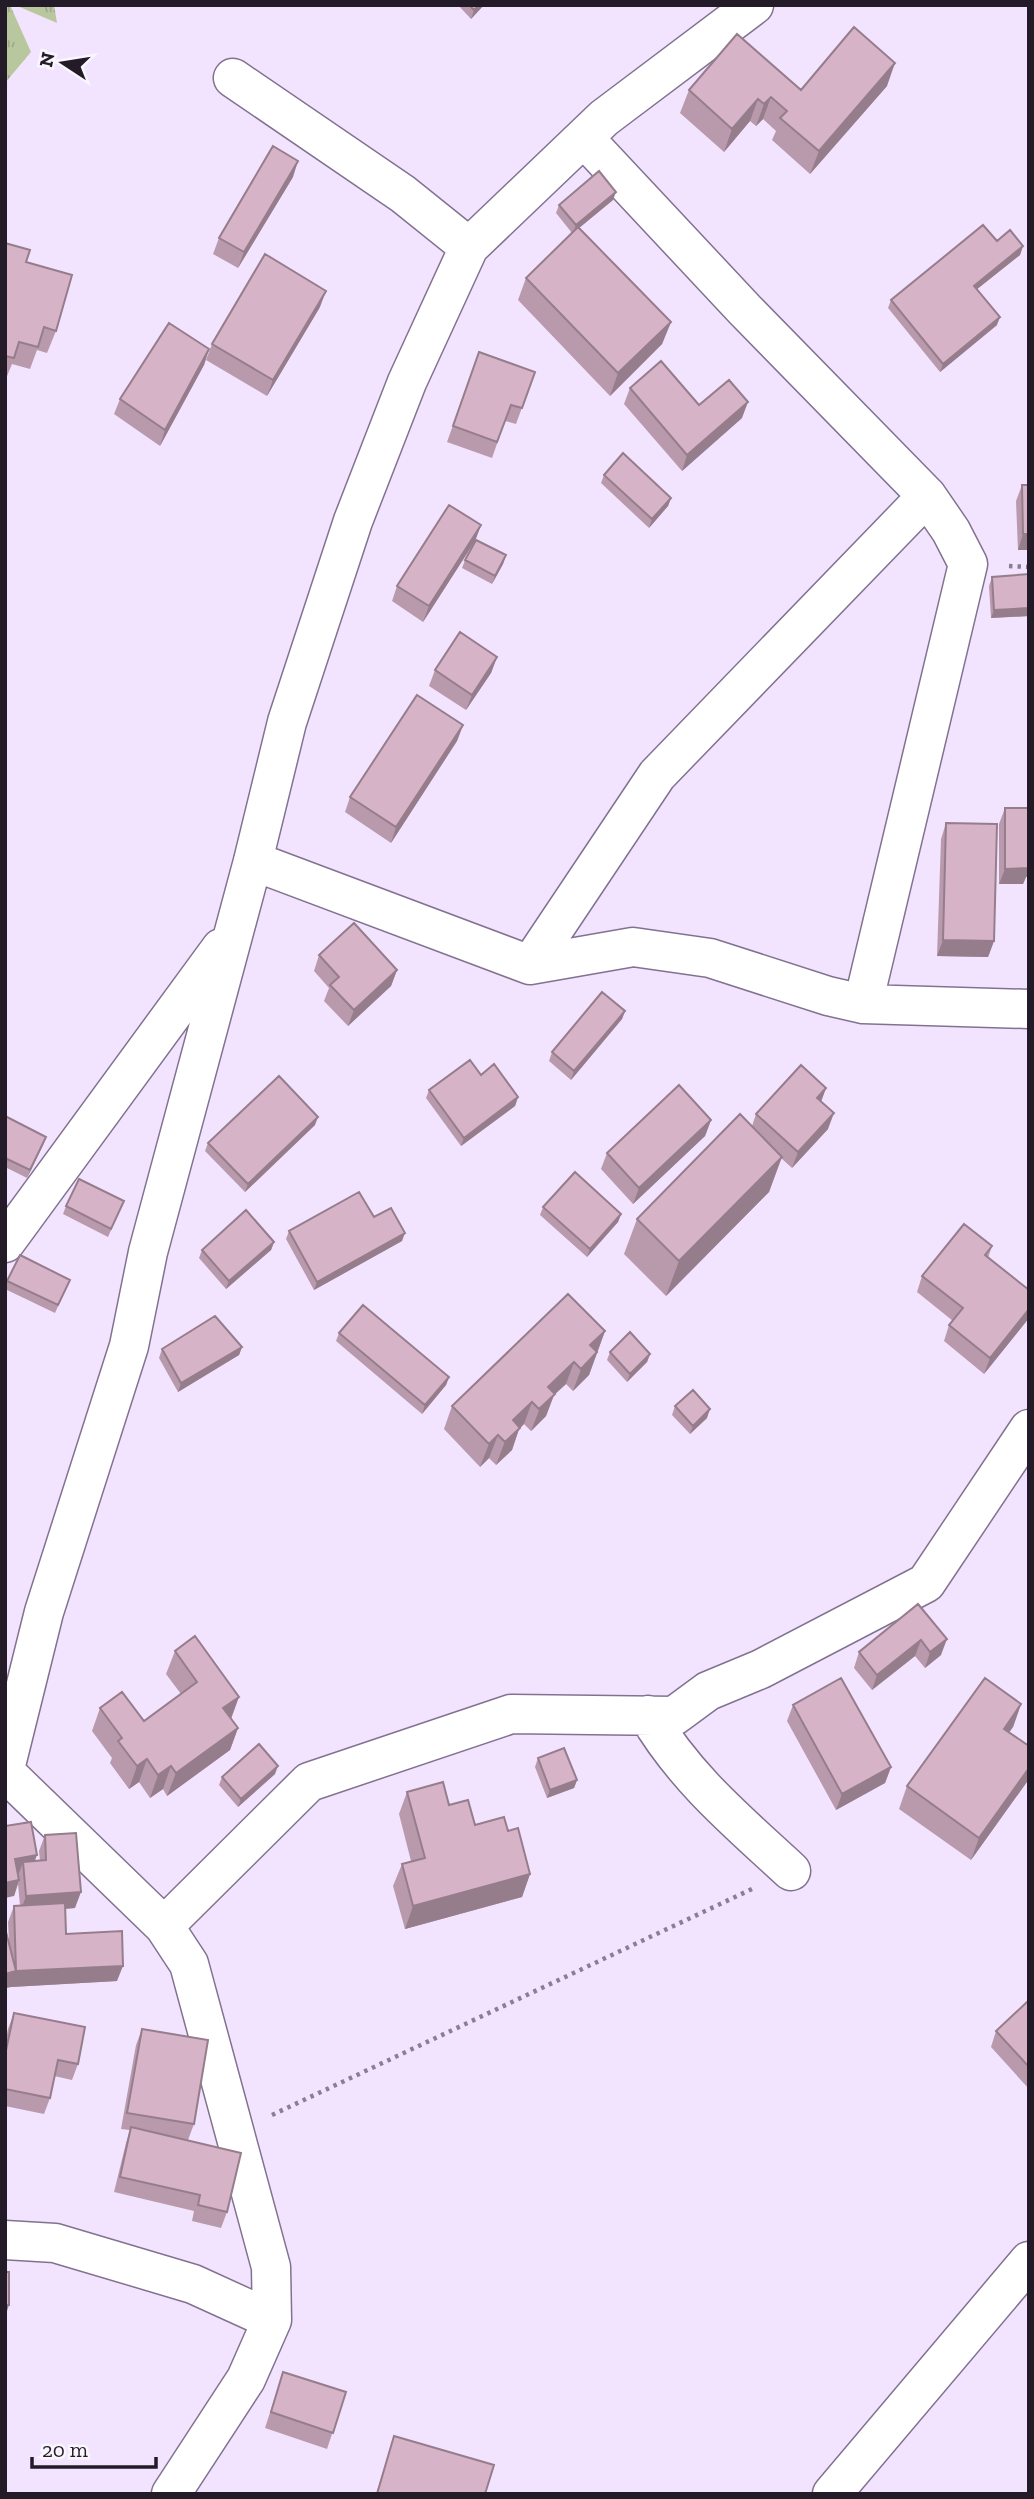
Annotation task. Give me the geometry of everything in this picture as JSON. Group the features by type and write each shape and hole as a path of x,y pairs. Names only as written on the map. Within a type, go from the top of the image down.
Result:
{"street":[{"path":"171,2494 246,2379 272,2320 271,2267 189,1964 164,1926 5,1771 44,1612 129,1346 148,1252 253,861 287,722 353,521 407,382 469,247 604,118 754,5"},
{"path":"233,78 403,194 469,247"},
{"path":"584,138 745,310 927,496 951,531 968,564 863,1004"},
{"path":"530,965 657,775 927,496"},
{"path":"253,861 530,965 633,947 710,958 863,1004 1029,1009"},
{"path":"5,1243 235,929"},
{"path":"164,1926 309,1782 511,1714 674,1716 708,1691 761,1669 926,1583 1029,1429"},
{"path":"648,1715 663,1740 703,1790 791,1871"},
{"path":"5,2240 55,2243 143,2269 193,2284 272,2320"},
{"path":"832,2494 1029,2261"}],"path":[{"path":"234,2132 791,1871"}],"green space":[{"path":"5,5 10,5 31,52 5,83"},
{"path":"15,5 54,5 57,23"}],"building":[{"path":"854,27 895,63 819,151 780,118 787,111 771,97 764,104 758,99 732,129 689,90 737,34 801,90"},
{"path":"273,146 298,161 244,252 219,238"},
{"path":"599,171 616,192 576,225 559,205"},
{"path":"983,225 997,241 1010,230 1023,246 974,286 1000,317 943,364 891,300"},
{"path":"578,227 671,322 618,373 526,278"},
{"path":"5,243 30,250 26,262 72,275 56,331 44,327 38,347 19,342 14,358 5,356"},
{"path":"265,254 326,291 273,380 212,344"},
{"path":"169,323 209,349 165,430 120,399"},
{"path":"479,352 535,372 522,408 511,405 497,442 453,426"},
{"path":"661,361 699,405 729,380 748,402 687,455 630,388"},
{"path":"623,453 671,498 652,519 604,475"},
{"path":"1022,485 1029,485 1029,534 1023,534"},
{"path":"449,505 481,525 429,606 397,586"},
{"path":"476,540 506,555 495,576 465,560"},
{"path":"1029,574 1029,608 994,610 992,577"},
{"path":"460,632 497,657 472,695 435,670"},
{"path":"417,695 463,725 396,827 350,797"},
{"path":"1005,808 1029,808 1029,868 1005,869"},
{"path":"946,823 997,824 994,941 943,940"},
{"path":"354,923 397,970 354,1010 330,985 339,977 319,955"},
{"path":"602,992 625,1011 574,1071 552,1052"},
{"path":"470,1060 481,1075 494,1064 518,1097 464,1138 429,1090"},
{"path":"801,1065 826,1088 817,1098 834,1113 798,1152 756,1114"},
{"path":"279,1076 318,1117 248,1184 208,1143"},
{"path":"679,1085 711,1120 639,1188 607,1153"},
{"path":"740,1114 782,1157 679,1261 637,1219"},
{"path":"5,1116 46,1137 30,1170 5,1158"},
{"path":"575,1172 621,1214 590,1249 543,1207"},
{"path":"79,1179 124,1201 111,1229 66,1206"},
{"path":"359,1192 374,1217 391,1208 405,1233 317,1282 289,1231"},
{"path":"246,1210 274,1242 229,1281 202,1250"},
{"path":"964,1224 992,1246 985,1255 1029,1290 1029,1309 990,1358 949,1325 963,1308 922,1276"},
{"path":"20,1255 70,1280 58,1305 7,1281"},
{"path":"568,1294 605,1331 590,1345 597,1352 581,1369 574,1362 548,1387 555,1394 539,1409 532,1402 513,1420 520,1428 505,1442 498,1435 489,1444 452,1406"},
{"path":"363,1305 449,1377 425,1405 339,1333"},
{"path":"215,1316 242,1347 181,1383 162,1349"},
{"path":"630,1332 650,1354 630,1374 610,1352"},
{"path":"693,1390 710,1409 693,1426 675,1406"},
{"path":"918,1604 947,1639 930,1652 921,1640 877,1675 859,1652"},
{"path":"195,1636 239,1697 223,1708 238,1728 176,1773 171,1766 158,1775 147,1759 137,1766 118,1741 122,1738 100,1708 122,1692 144,1721 197,1682 175,1651"},
{"path":"841,1678 891,1767 842,1794 793,1705"},
{"path":"985,1678 1021,1704 1004,1729 1029,1746 1029,1768 979,1838 907,1786"},
{"path":"259,1744 278,1766 241,1799 222,1777"},
{"path":"564,1748 577,1780 550,1790 538,1758"},
{"path":"443,1782 449,1805 468,1800 475,1825 504,1817 508,1831 518,1828 530,1874 413,1906 402,1864 425,1858 407,1792"},
{"path":"31,1822 37,1855 15,1859 19,1880 5,1883 5,1826"},
{"path":"76,1833 81,1892 26,1896 23,1862 46,1860 45,1835"},
{"path":"65,1903 66,1934 122,1931 123,1966 16,1971 14,1906"},
{"path":"5,1928 16,1971 5,1974"},
{"path":"1029,2003 1029,2067 996,2031"},
{"path":"14,2013 85,2027 78,2064 58,2060 50,2098 5,2089 5,2055"},
{"path":"142,2029 208,2040 194,2124 127,2113"},
{"path":"131,2127 241,2153 227,2212 198,2205 200,2195 120,2177"},
{"path":"5,2272 9,2272 9,2305 5,2305"},
{"path":"283,2372 346,2392 333,2433 271,2412"},
{"path":"394,2436 494,2465 485,2494 377,2494"}]}
